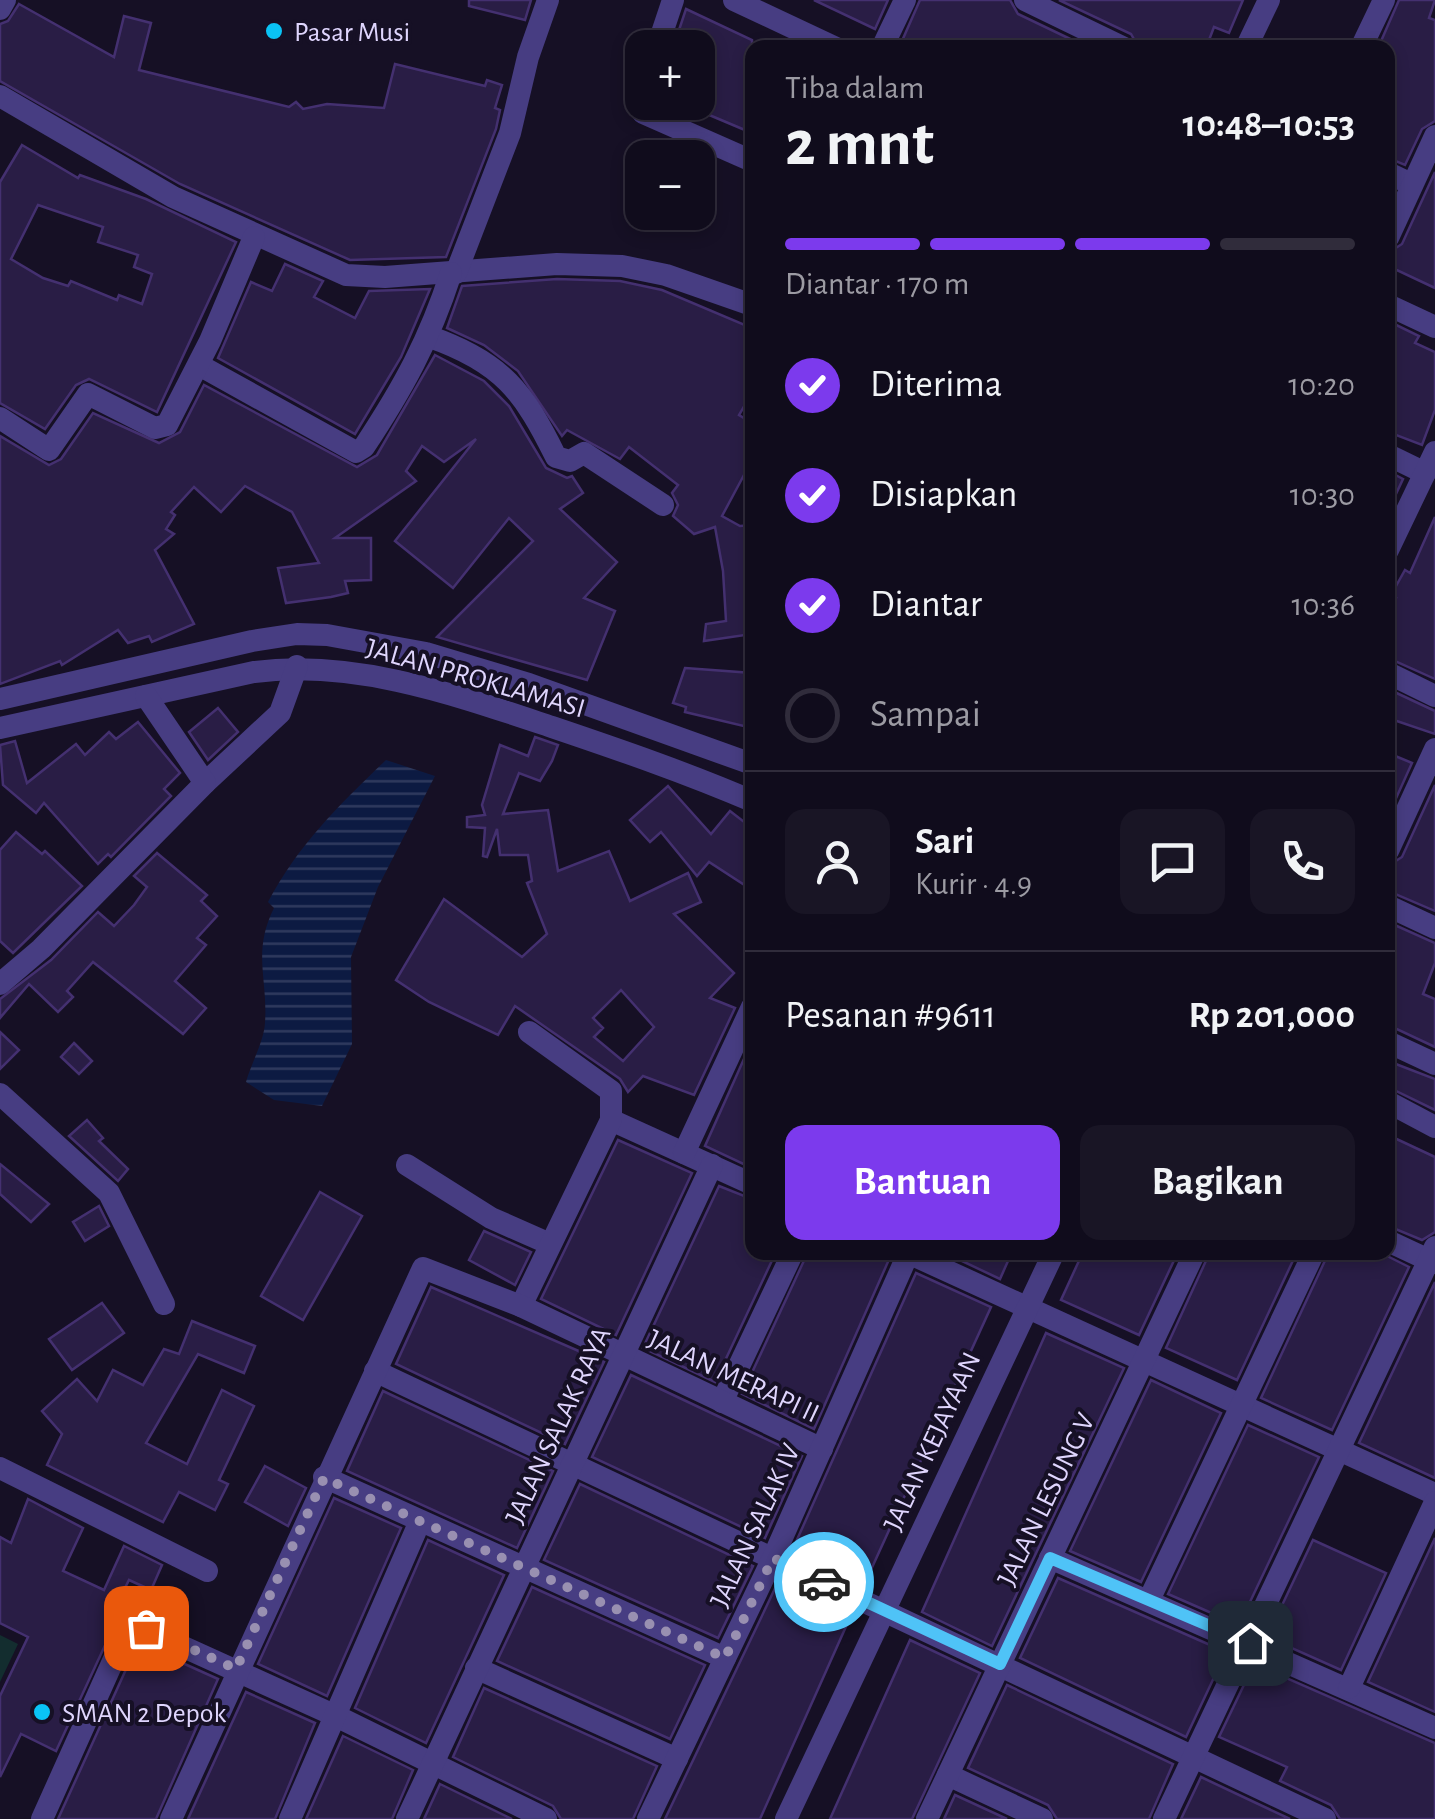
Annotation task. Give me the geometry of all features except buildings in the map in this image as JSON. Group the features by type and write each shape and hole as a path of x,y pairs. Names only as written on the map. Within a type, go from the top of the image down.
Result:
{"street":[{"path":"0,9 6,0"},
{"path":"199,366 356,452 364,448 404,388 430,337 510,134 528,57 548,0"},
{"path":"662,30 673,0"},
{"path":"734,0 819,40"},
{"path":"886,40 905,0"},
{"path":"1026,0 1108,40"},
{"path":"1250,40 1268,0"},
{"path":"1365,40 1384,0"},
{"path":"0,96 115,166 254,236 346,275 454,273 556,264 622,266 666,275 745,303"},
{"path":"658,120 745,158"},
{"path":"1395,222 1435,136"},
{"path":"1395,176 1411,184"},
{"path":"0,418 49,450 88,394 161,428 199,366 254,236"},
{"path":"1395,308 1435,327"},
{"path":"430,337 478,358 525,396 556,456 570,461 584,454 613,468 663,506"},
{"path":"1395,457 1432,461 1395,536"},
{"name":"JALAN PROKLAMASI","path":"0,699 252,641 297,634 327,635 408,649 529,684 745,761"},
{"path":"327,635 332,669"},
{"path":"0,984 41,949 205,783 280,714 297,666"},
{"name":"JALAN PROKLAMASI","path":"0,728 297,666 332,669 418,686 520,716 660,763 745,798"},
{"path":"1395,676 1435,696"},
{"path":"520,716 529,684"},
{"path":"146,696 205,783"},
{"path":"1395,836 1435,748"},
{"path":"1395,909 1435,928"},
{"path":"684,1153 745,1022"},
{"path":"521,1306 611,1120 611,1091 528,1032"},
{"path":"1395,1045 1435,1064"},
{"path":"0,1094 109,1193 164,1304"},
{"path":"1395,1106 1435,1127"},
{"path":"611,1120 745,1181"},
{"path":"407,1165 492,1218 550,1244"},
{"name":"JALAN SALAK RAYA","path":"408,1819 712,1166"},
{"path":"1164,1819 1433,1257 1395,1244"},
{"path":"722,1402 789,1260"},
{"name":"JALAN SALAK IV","path":"648,1819 773,1558 904,1260"},
{"path":"922,1260 1435,1494"},
{"name":"JALAN KEJAYAAN","path":"786,1819 1050,1260"},
{"name":"JALAN LESUNG V","path":"927,1819 1191,1260"},
{"path":"1150,1600 1310,1260"},
{"name":"JALAN MERAPI II","path":"375,1371 423,1268 521,1306 822,1449"},
{"path":"171,1819 236,1669 375,1371 1325,1819"},
{"path":"0,1468 206,1570"},
{"path":"324,1478 725,1658"},
{"path":"1349,1688 1435,1502"},
{"path":"290,1819 420,1521"},
{"path":"1050,1558 1250,1643 1435,1728"},
{"path":"42,1819 128,1630 135,1625 336,1716 537,1817"},
{"path":"476,1668 676,1759"},
{"path":"948,1775 1042,1819"}],"green space":[{"path":"0,1635 18,1644 0,1682"}],"water":[{"path":"386,760 435,776 378,887 351,957 352,1044 322,1106 274,1100 246,1082 265,1023 262,952 274,908 268,902 306,844"}],"way so far":[{"path":"146,1628 236,1669 324,1478 725,1658 773,1558 824,1582"}],"place":[{"name":"Pasar Musi","path":"274,31"},
{"name":"SMAN 2 Depok","path":"42,1712"}],"route":[{"path":"824,1582 1000,1664 1050,1558 1250,1643"}]}
